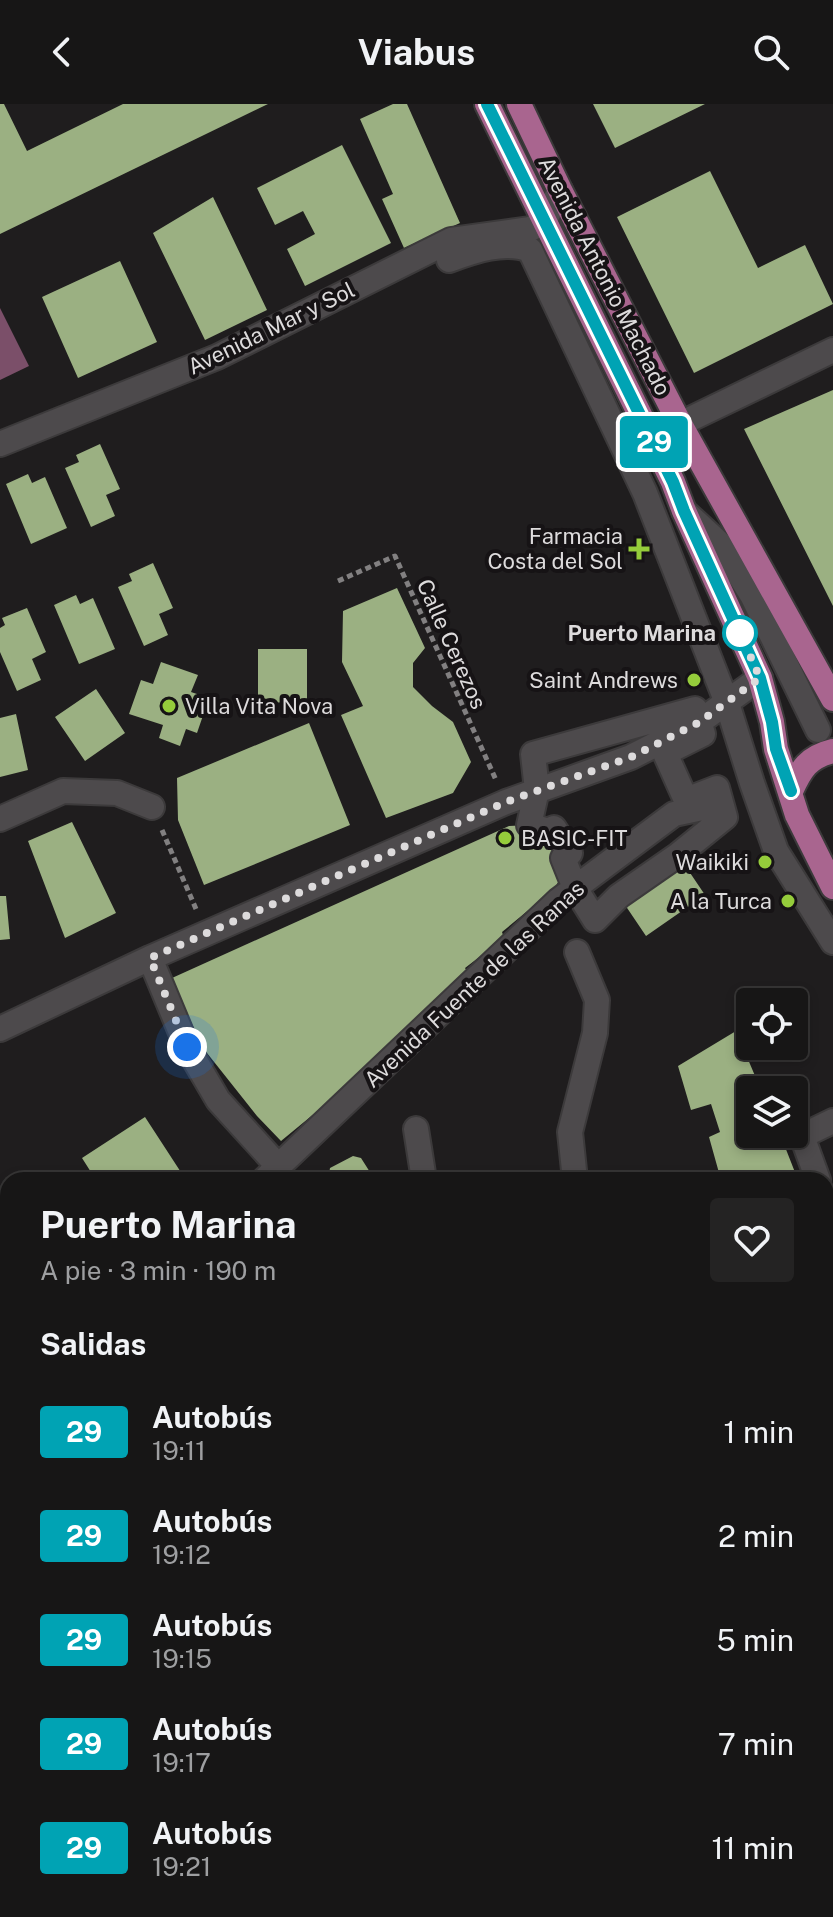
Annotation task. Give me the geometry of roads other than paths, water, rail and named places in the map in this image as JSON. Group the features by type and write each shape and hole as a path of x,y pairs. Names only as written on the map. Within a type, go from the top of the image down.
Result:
{"main road":[{"name":"Avenida Antonio Machado","path":"487,104 673,482 760,678 776,749 797,815 833,887"},
{"name":"Avenida Antonio Machado","path":"519,104 680,424 833,699"},
{"path":"792,794 800,771 817,755 833,751"}],"street":[{"path":"544,222 560,190"},
{"name":"Avenida Mar y Sol","path":"0,444 217,357 451,240 530,229 544,222"},
{"path":"449,260 481,249 519,245 530,250 645,493 727,703 776,851 833,942"},
{"path":"680,424 833,350"},
{"path":"684,511 720,544 752,595 818,730"},
{"path":"0,1029 150,958 506,802 631,757 698,723 760,678"},
{"path":"695,709 703,734 665,753 686,800 717,788 725,817 619,896 595,920 575,888 563,858 570,853 554,828 548,831 529,825 537,790 533,754 695,709"},
{"path":"0,819 63,791 117,793 152,807"},
{"name":"Avenida Fuente de las Ranas","path":"272,1172 559,900 674,814 792,794"},
{"path":"574,1172 570,1132 595,1033 597,1000 577,952"},
{"path":"150,958 187,1047 218,1100 270,1172"},
{"path":"815,1172 802,1136 833,1121"},
{"path":"416,1129 423,1172"}],"place":[{"name":"Farmacia Costa del Sol","path":"639,549"},
{"name":"Puerto Marina","path":"740,633"},
{"name":"Saint Andrews","path":"694,680"},
{"name":"Villa Vita Nova","path":"169,706"},
{"name":"BASIC-FIT","path":"505,838"},
{"name":"Waikiki","path":"765,862"},
{"name":"A la Turca","path":"788,901"}]}
